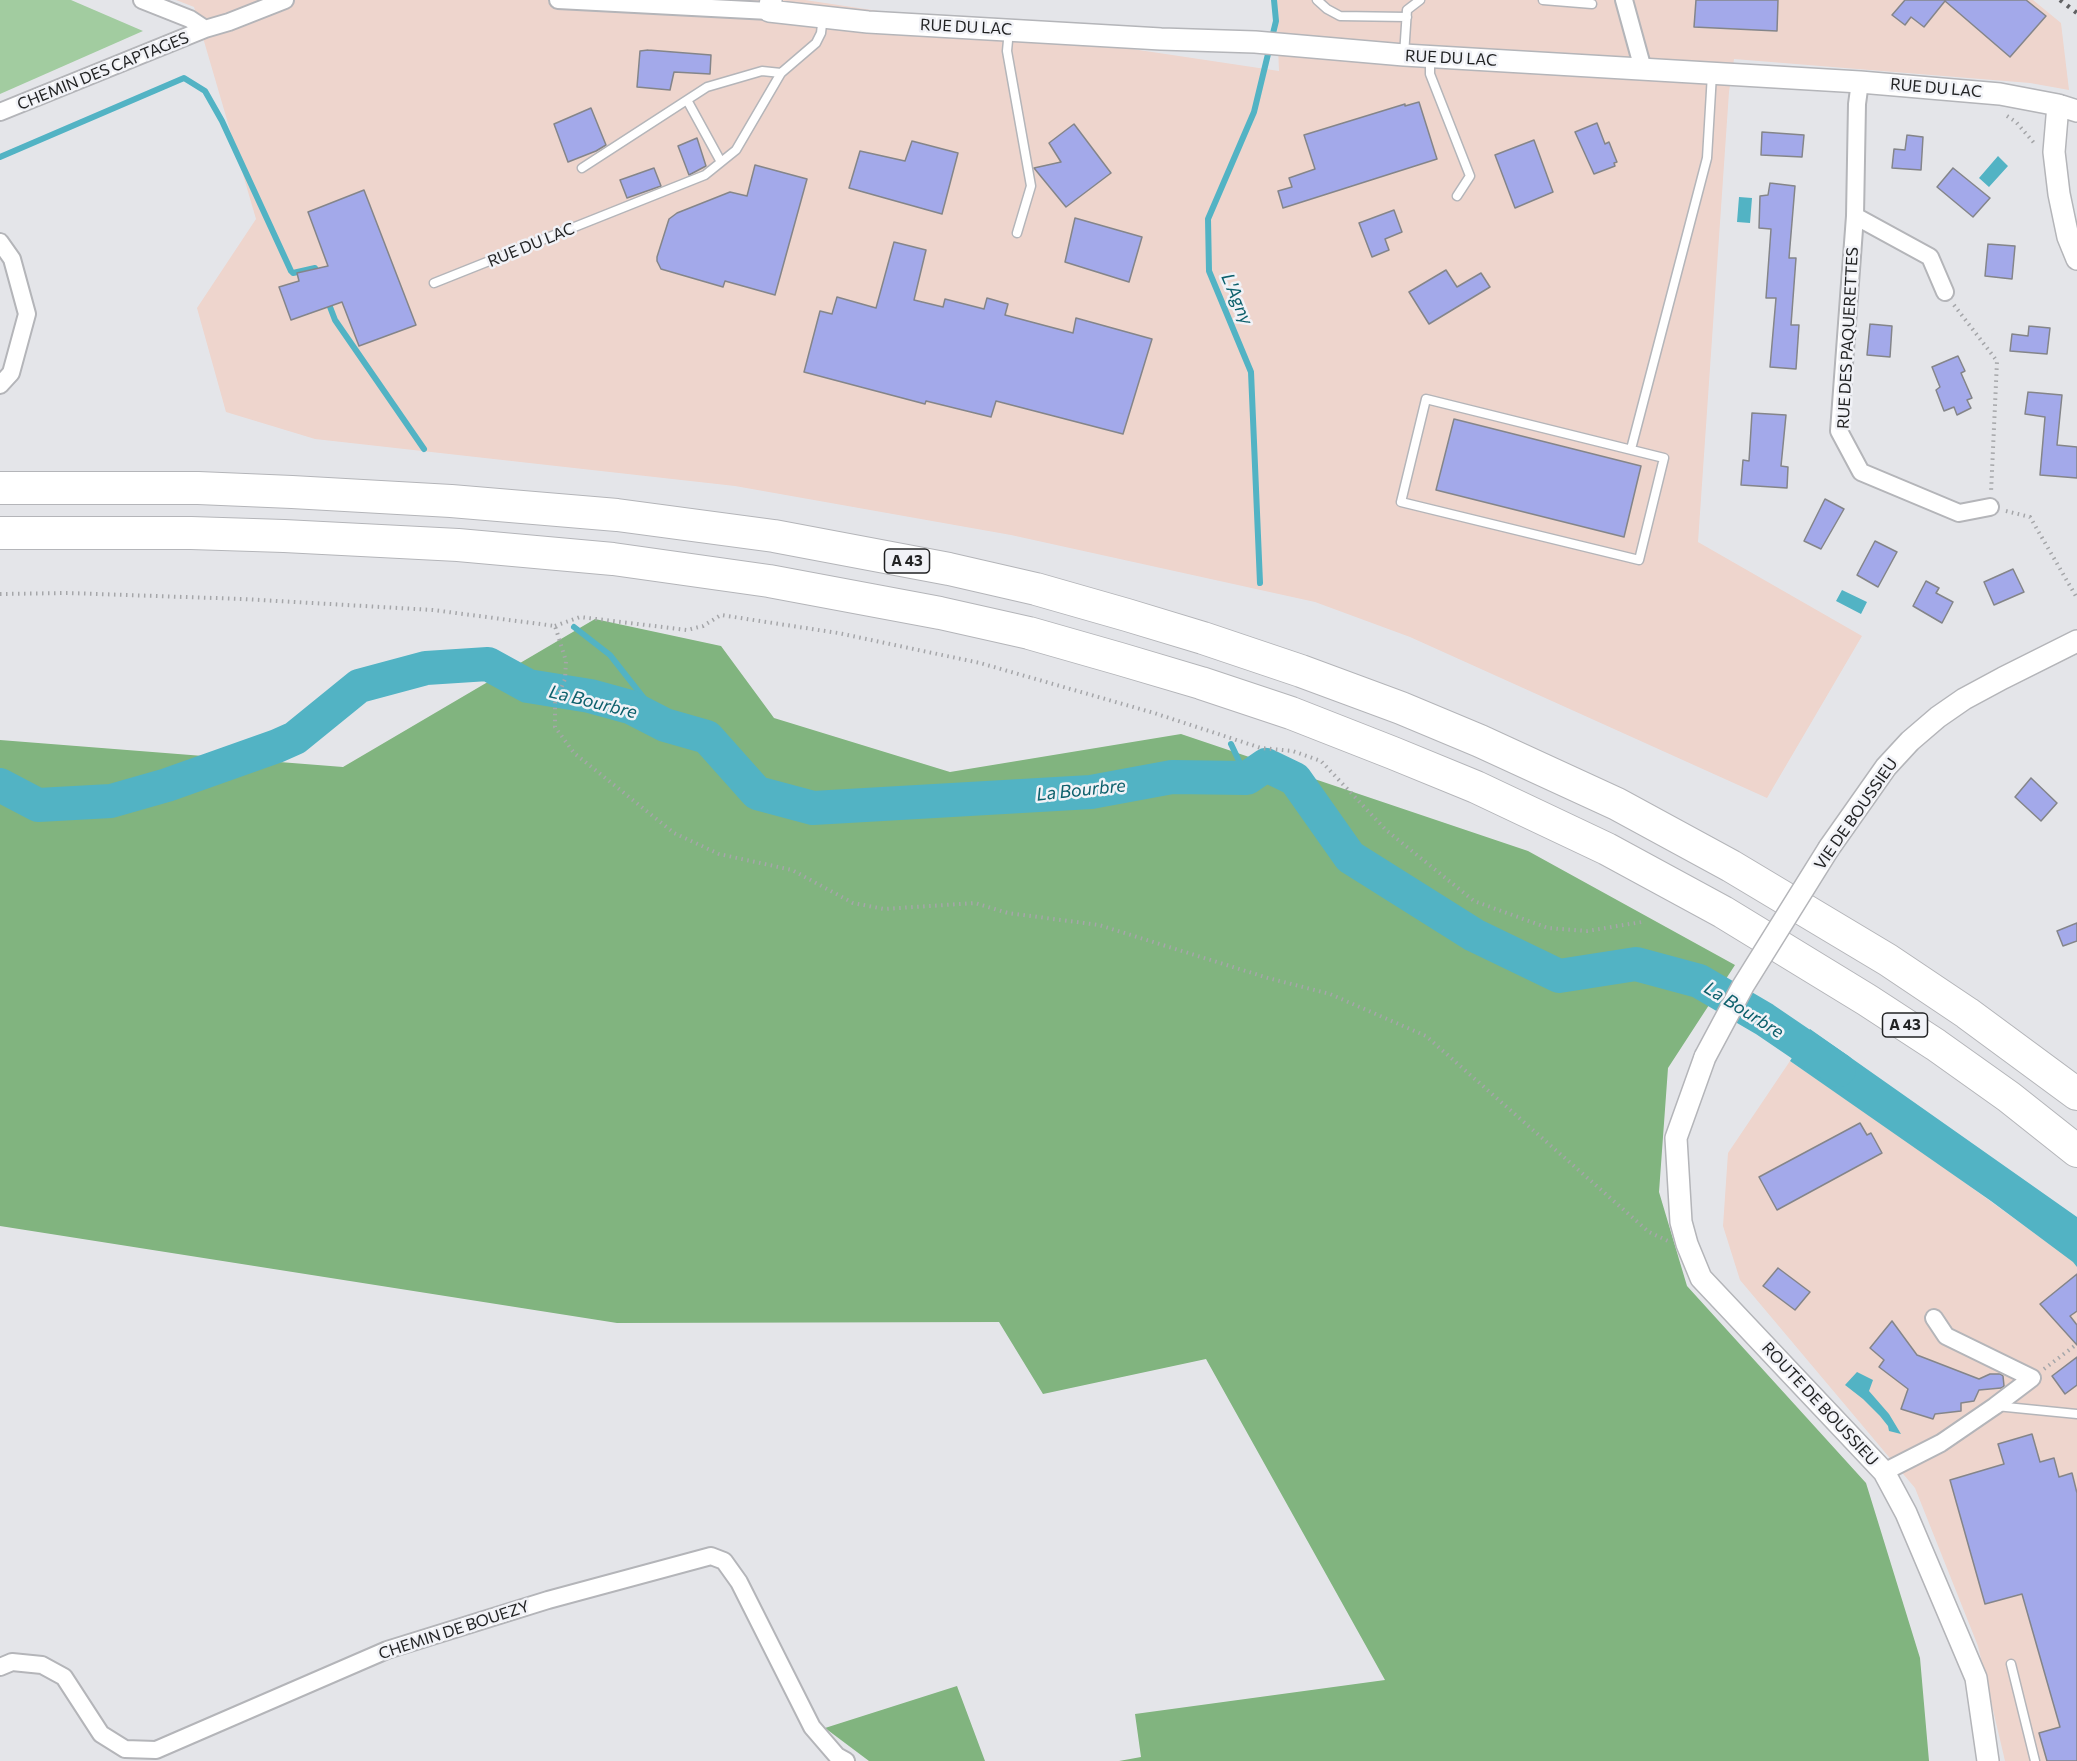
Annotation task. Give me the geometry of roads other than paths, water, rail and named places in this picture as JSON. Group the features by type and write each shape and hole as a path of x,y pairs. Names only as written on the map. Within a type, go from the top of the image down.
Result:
{"highway":[{"name":"A 43","path":"0,488 187,488 292,492 451,501 617,515 774,536 949,569 1036,589 1127,615 1269,660 1401,708 1480,741 1617,804 1731,866 1888,960 1967,1013 2077,1094"},
{"name":"A 43","path":"0,533 191,533 284,536 459,545 613,560 769,581 940,613 1029,633 1166,672 1291,713 1393,753 1476,787 1607,849 1724,912 1867,1000 1936,1045 2077,1151"}],"street":[{"path":"142,0 190,19 205,29 285,0"},
{"name":"RUE DU LAC","path":"558,0 770,5 868,22 1161,39 1255,42 1430,57 1860,82 2000,94 2068,108"},
{"path":"1623,0 1643,69"},
{"name":"CHEMIN DES CAPTAGES","path":"0,112 205,29"},
{"name":"RUE DES PAQUERETTES","path":"1860,82 1857,104 1856,216 1839,431 1861,472 1959,513 1990,507"},
{"path":"2068,108 2054,152 2058,194 2068,237 2077,259"},
{"path":"1856,216 1930,257 1945,292"},
{"path":"0,242 12,259 27,314 11,373 0,385"},
{"name":"VIE DE BOUSSIEU","path":"1705,1057 1743,986 1829,848 1886,767 1910,741 1964,699 2077,640"},
{"name":"ROUTE DE BOUSSIEU","path":"1705,1057 1676,1138 1681,1222 1687,1244 1701,1278 1884,1472 1906,1513 1976,1678 1988,1761"},
{"path":"1884,1472 1941,1443 2032,1378 1946,1336 1934,1318"},
{"name":"CHEMIN DE BOUEZY","path":"0,1667 12,1662 42,1665 64,1677 100,1734 125,1749 156,1750 387,1650 548,1600 711,1556 724,1561 740,1582 812,1727 837,1756 846,1761"}],"lane":[{"path":"1317,0 1340,16 1407,17"},
{"path":"1404,55 1407,10 1420,0"},
{"path":"1543,0 1592,4"},
{"name":"RUE DU LAC","path":"434,283 705,175 736,150 781,73 816,43 821,33 823,15"},
{"path":"1009,29 1007,51 1031,186 1017,233"},
{"path":"1430,57 1430,74 1470,176 1457,196"},
{"path":"582,168 707,87 762,71 781,73"},
{"path":"1631,449 1707,158 1712,74"},
{"path":"687,100 721,162"},
{"path":"1426,399 1631,449 1664,458 1639,560 1401,502 1426,399"},
{"path":"1995,1406 2077,1414"},
{"path":"2011,1664 2035,1761"}],"water":[{"path":"1998,156 2008,166 1989,187 1979,178"},
{"path":"1739,197 1752,198 1750,223 1737,222"},
{"path":"1842,590 1867,602 1861,614 1836,601"},
{"path":"1810,1029 2077,1217 2077,1267 1991,1201 1790,1061"},
{"path":"1857,1372 1873,1380 1869,1391 1889,1414 1901,1434 1889,1431 1880,1416 1845,1385"}],"waterway":[{"name":"L'Agny","path":"1260,583 1251,372 1209,271 1208,219 1254,112 1276,21 1274,0"},
{"path":"0,157 184,78 205,91 222,121 291,271 293,273 315,268 318,275"},
{"path":"327,299 335,320 424,449"},
{"path":"574,627 610,655 665,725"},
{"name":"La Bourbre","path":"0,785 38,805 111,801 167,785 295,738 359,686 426,668 488,664 528,686 590,696 630,707 665,725 707,737 757,793 813,808 1091,792 1172,777 1247,778 1266,765 1295,779 1350,857 1474,935 1559,976 1636,964 1699,981 1764,1019 1839,1070"},
{"name":"L'Agny","path":"1231,744 1247,778"}],"railway":[{"path":"2060,0 2077,13"}]}
